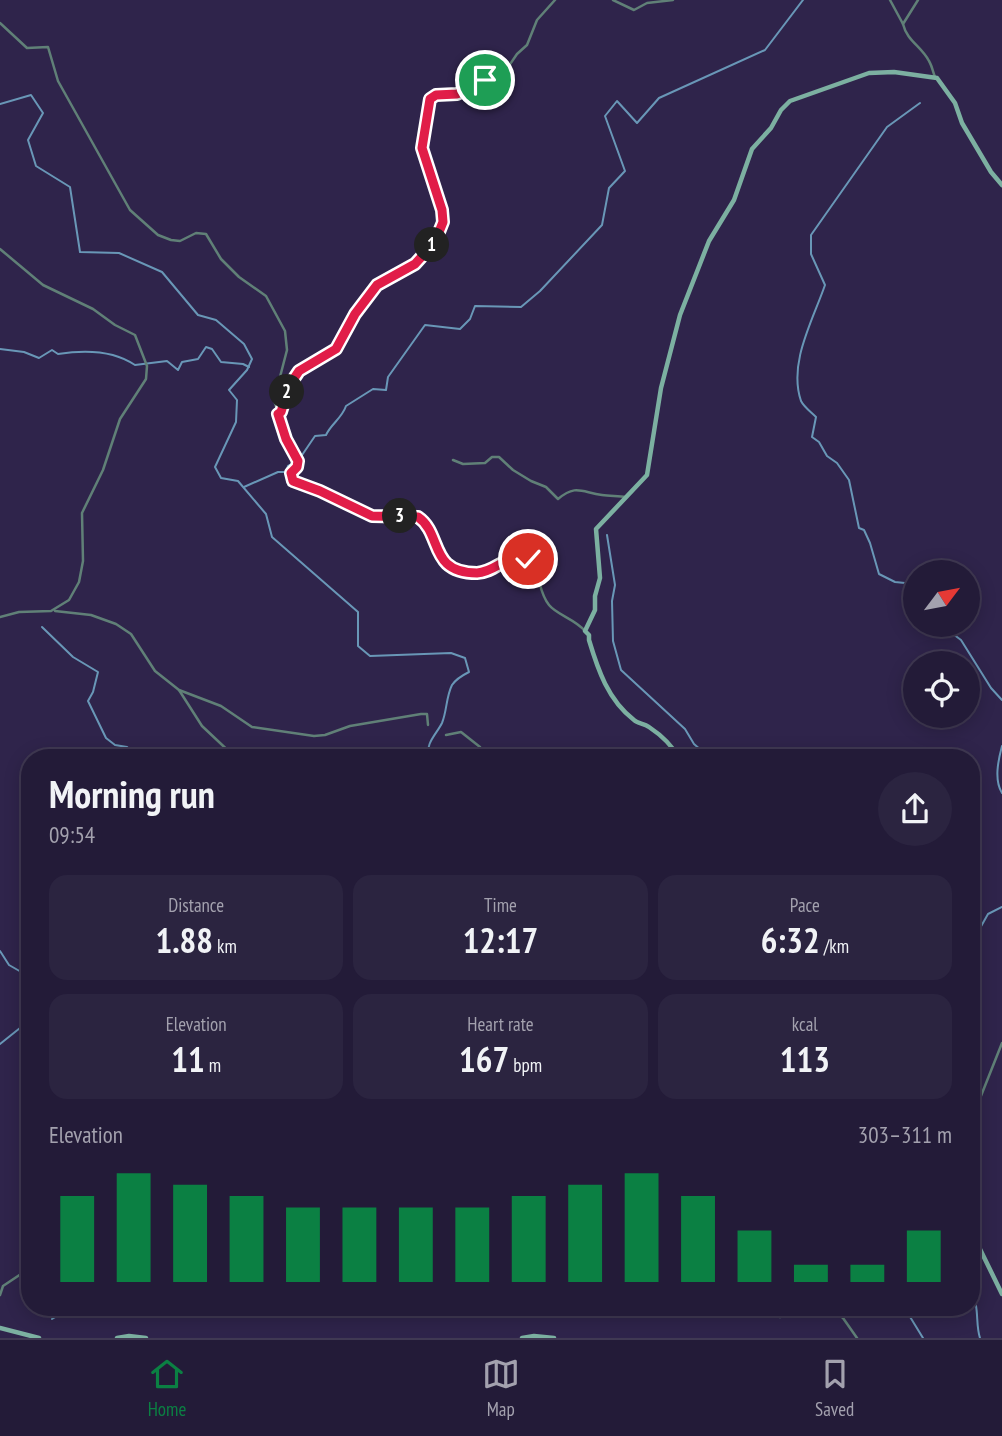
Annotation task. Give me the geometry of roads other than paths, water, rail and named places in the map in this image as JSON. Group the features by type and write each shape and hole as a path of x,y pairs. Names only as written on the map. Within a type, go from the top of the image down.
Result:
{"street":[{"path":"278,414 289,386 299,371 336,349 355,314 377,285 415,264 435,242 443,222 442,210 422,148 430,99 436,95 457,94 481,81 499,77 527,46 537,20 555,0"},
{"path":"613,0 635,10 647,3 673,0"},
{"path":"890,0 906,35 929,61 935,78 955,103 962,123 1002,185"},
{"path":"903,24 918,0"},
{"path":"0,23 27,48 48,47 58,81 123,200 141,222 158,235 171,240 180,241 196,233 206,234 221,259 239,277 266,296 288,342 275,396 286,439 298,461 297,467 291,473 293,481 372,516 418,517 427,527 440,556 456,569 482,572 508,559 528,559 538,571 542,593 550,607 569,617 589,635 600,677 613,696 633,720 647,725 673,749"},
{"path":"585,631 595,610 595,596 600,578 596,529 649,470 661,388 676,326 709,241 734,200 754,144 771,128 784,106 798,96 869,73 894,72 935,78"},
{"path":"0,249 43,285 93,309 135,335 147,366 146,379 120,419 103,470 82,513 83,561 79,582 69,600 51,611"},
{"path":"453,460 463,464 485,463 492,457 499,457 513,470 546,487 558,499 569,490 579,489 606,496 626,497"},
{"path":"0,617 19,611 51,611 91,615 116,624 131,634 155,671 179,690 221,706 252,727 301,736 325,735 342,728 421,715 427,715 428,725"},
{"path":"179,690 202,726 226,749"},
{"path":"446,735 461,732 480,749"},
{"path":"980,1097 1002,1043"},
{"path":"980,1249 1002,1294"},
{"path":"0,1295 3,1286 21,1274"},
{"path":"840,1316 857,1338"},
{"path":"0,1328 39,1338"},
{"path":"117,1338 146,1338"},
{"path":"522,1338 554,1338"}],"waterway":[{"path":"244,487 278,472 286,472 288,466 298,461 315,436 326,435 346,406 373,389 386,390 388,377 425,325 460,329 470,319 475,306 521,307 540,291 602,225 609,188 625,171 605,116 617,101 637,123 659,98 765,50 803,0"},
{"path":"0,104 31,95 43,113 28,140 36,166 70,187 80,252 119,253 162,272 198,315 216,320 244,344 252,359 247,370 229,390 237,400 236,422 215,467 221,478 238,481 266,514 272,537 358,612 358,646 370,656 451,653 465,658 469,672 452,685 442,723 429,749"},
{"path":"903,583 879,574 870,543 864,530 859,528 849,480 812,437 816,417 801,401 798,372 804,342 825,285 811,254 811,235 887,127 920,103"},
{"path":"0,349 24,352 39,358 52,350 58,354 98,352 117,356 135,365 167,361 178,370 182,362 198,359 206,347 212,349 221,362 249,367"},
{"path":"607,535 615,585 612,601 613,641 621,670 685,729 700,749"},
{"path":"42,627 73,657 98,672 88,701 106,738 115,745 129,749"},
{"path":"957,637 1002,700"},
{"path":"1002,746 997,776 1002,793"},
{"path":"980,928 988,914 1002,907"},
{"path":"0,951 9,965 21,972"},
{"path":"0,1044 21,1027"},
{"path":"52,1319 57,1316"},
{"path":"910,1316 923,1338"},
{"path":"977,1316 980,1338"}]}
